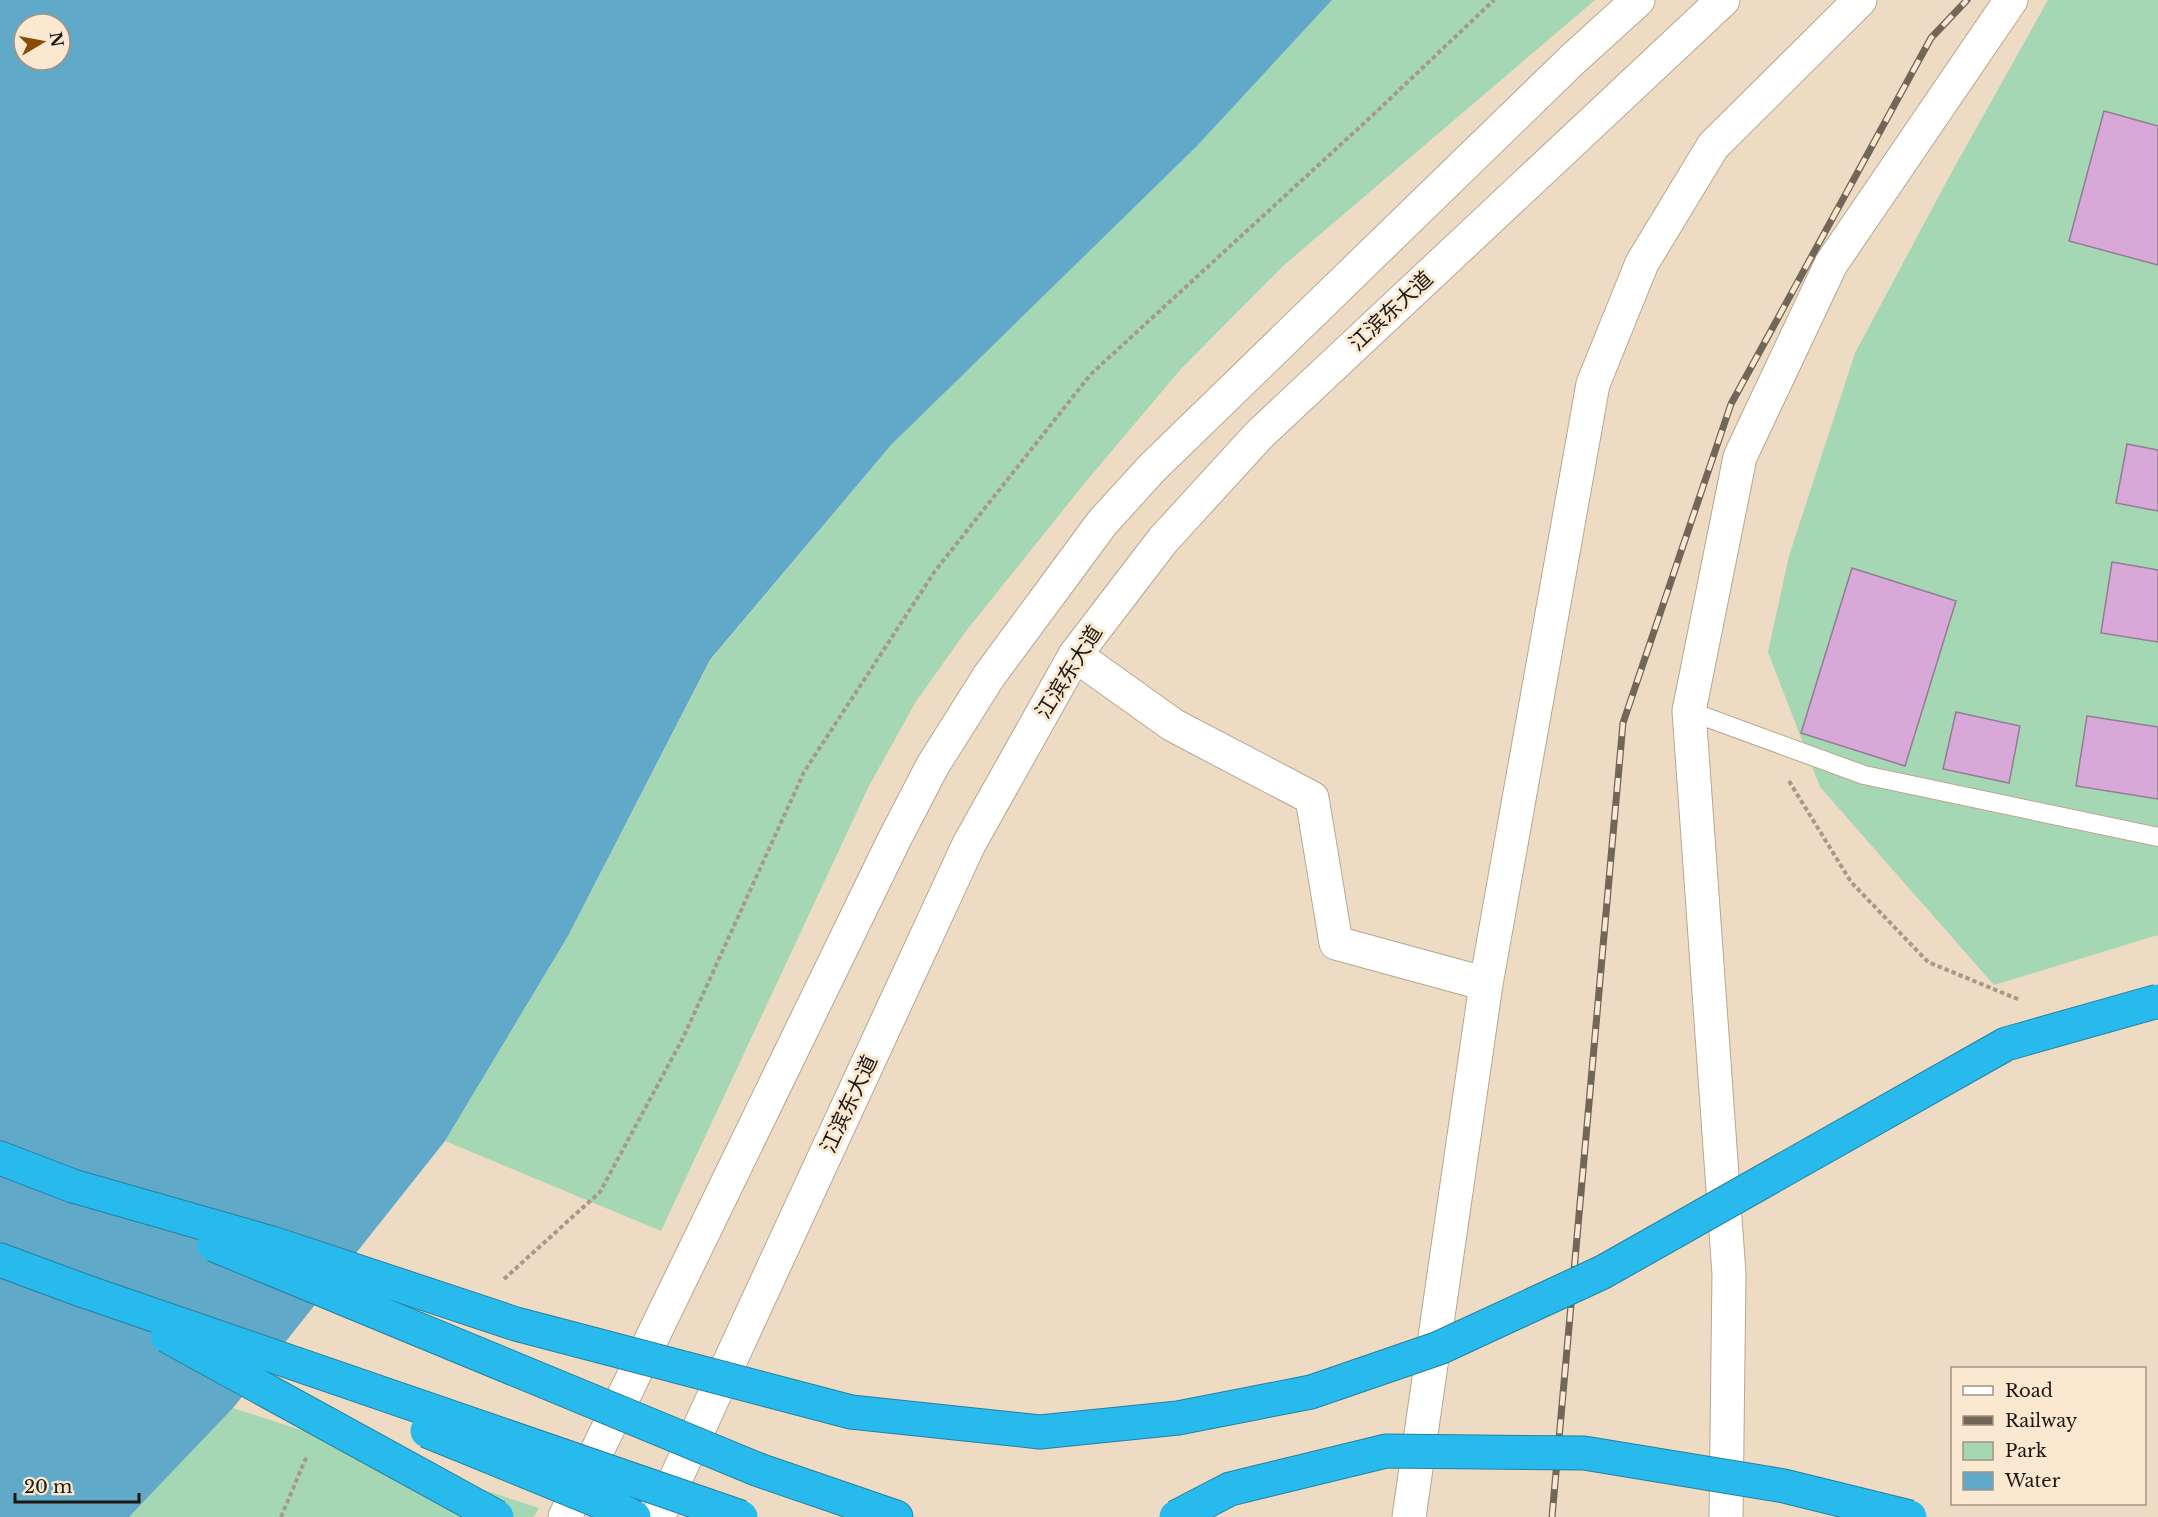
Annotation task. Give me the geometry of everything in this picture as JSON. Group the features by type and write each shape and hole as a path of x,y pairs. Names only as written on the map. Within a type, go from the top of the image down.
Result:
{"highway":[{"path":"73,1186 272,1243 516,1324 851,1412 1040,1432 1178,1418 1311,1392 1439,1348 1603,1272 2006,1044 2158,1001"},
{"path":"0,1158 73,1186 759,1470 896,1517"},
{"path":"0,1260 741,1517"},
{"path":"84,1291 497,1517"},
{"path":"84,1291 634,1517"},
{"path":"1176,1517 1230,1489 1386,1451 1584,1453 1784,1486 1910,1517"}],"street":[{"path":"565,1517 894,840 933,765 989,676 1102,523 1152,468 1572,60 1638,0"},
{"name":"江滨东大道","path":"658,1517 969,844 1075,655 1163,540 1260,434 1723,0"},
{"path":"1409,1517 1486,984 1593,384 1642,263 1713,146 1860,0"},
{"path":"1726,1517 1729,1274 1689,711 1740,457 1831,264 2011,0"},
{"path":"1075,655 1173,725 1312,798 1336,943 1486,984"}],"lane":[{"path":"1689,711 1864,775 2158,837"}],"path":[{"path":"496,1287 600,1192 683,1038 804,771 935,571 1091,374 1374,114 1494,0"},
{"path":"1762,737 1851,882 1928,962 2024,1002"},
{"path":"280,1517 305,1460 313,1452"}],"green space":[{"path":"1332,0 1595,0 1283,266 1180,370 1084,484 966,631 915,703 869,786 661,1231 445,1141 568,936 710,661 891,445 1197,146"},
{"path":"2048,0 2158,0 2158,935 1994,985 1820,787 1768,652 1789,556 1855,353 1949,177"},
{"path":"233,1408 539,1508 534,1517 129,1517"}],"water":[{"path":"0,0 1332,0 1197,146 891,445 710,660 568,936 445,1141 233,1408 129,1517 0,1517"}],"building":[{"path":"2104,111 2158,126 2158,265 2069,241"},
{"path":"2127,444 2158,450 2158,511 2116,503"},
{"path":"2112,562 2158,570 2158,642 2101,633"},
{"path":"1852,568 1956,601 1905,766 1801,733"},
{"path":"1956,712 2020,726 2009,783 1943,769"},
{"path":"2087,716 2158,727 2158,799 2076,786"}],"railway":[{"path":"1552,1517 1623,723 1731,404 1931,38 1967,0"}]}
